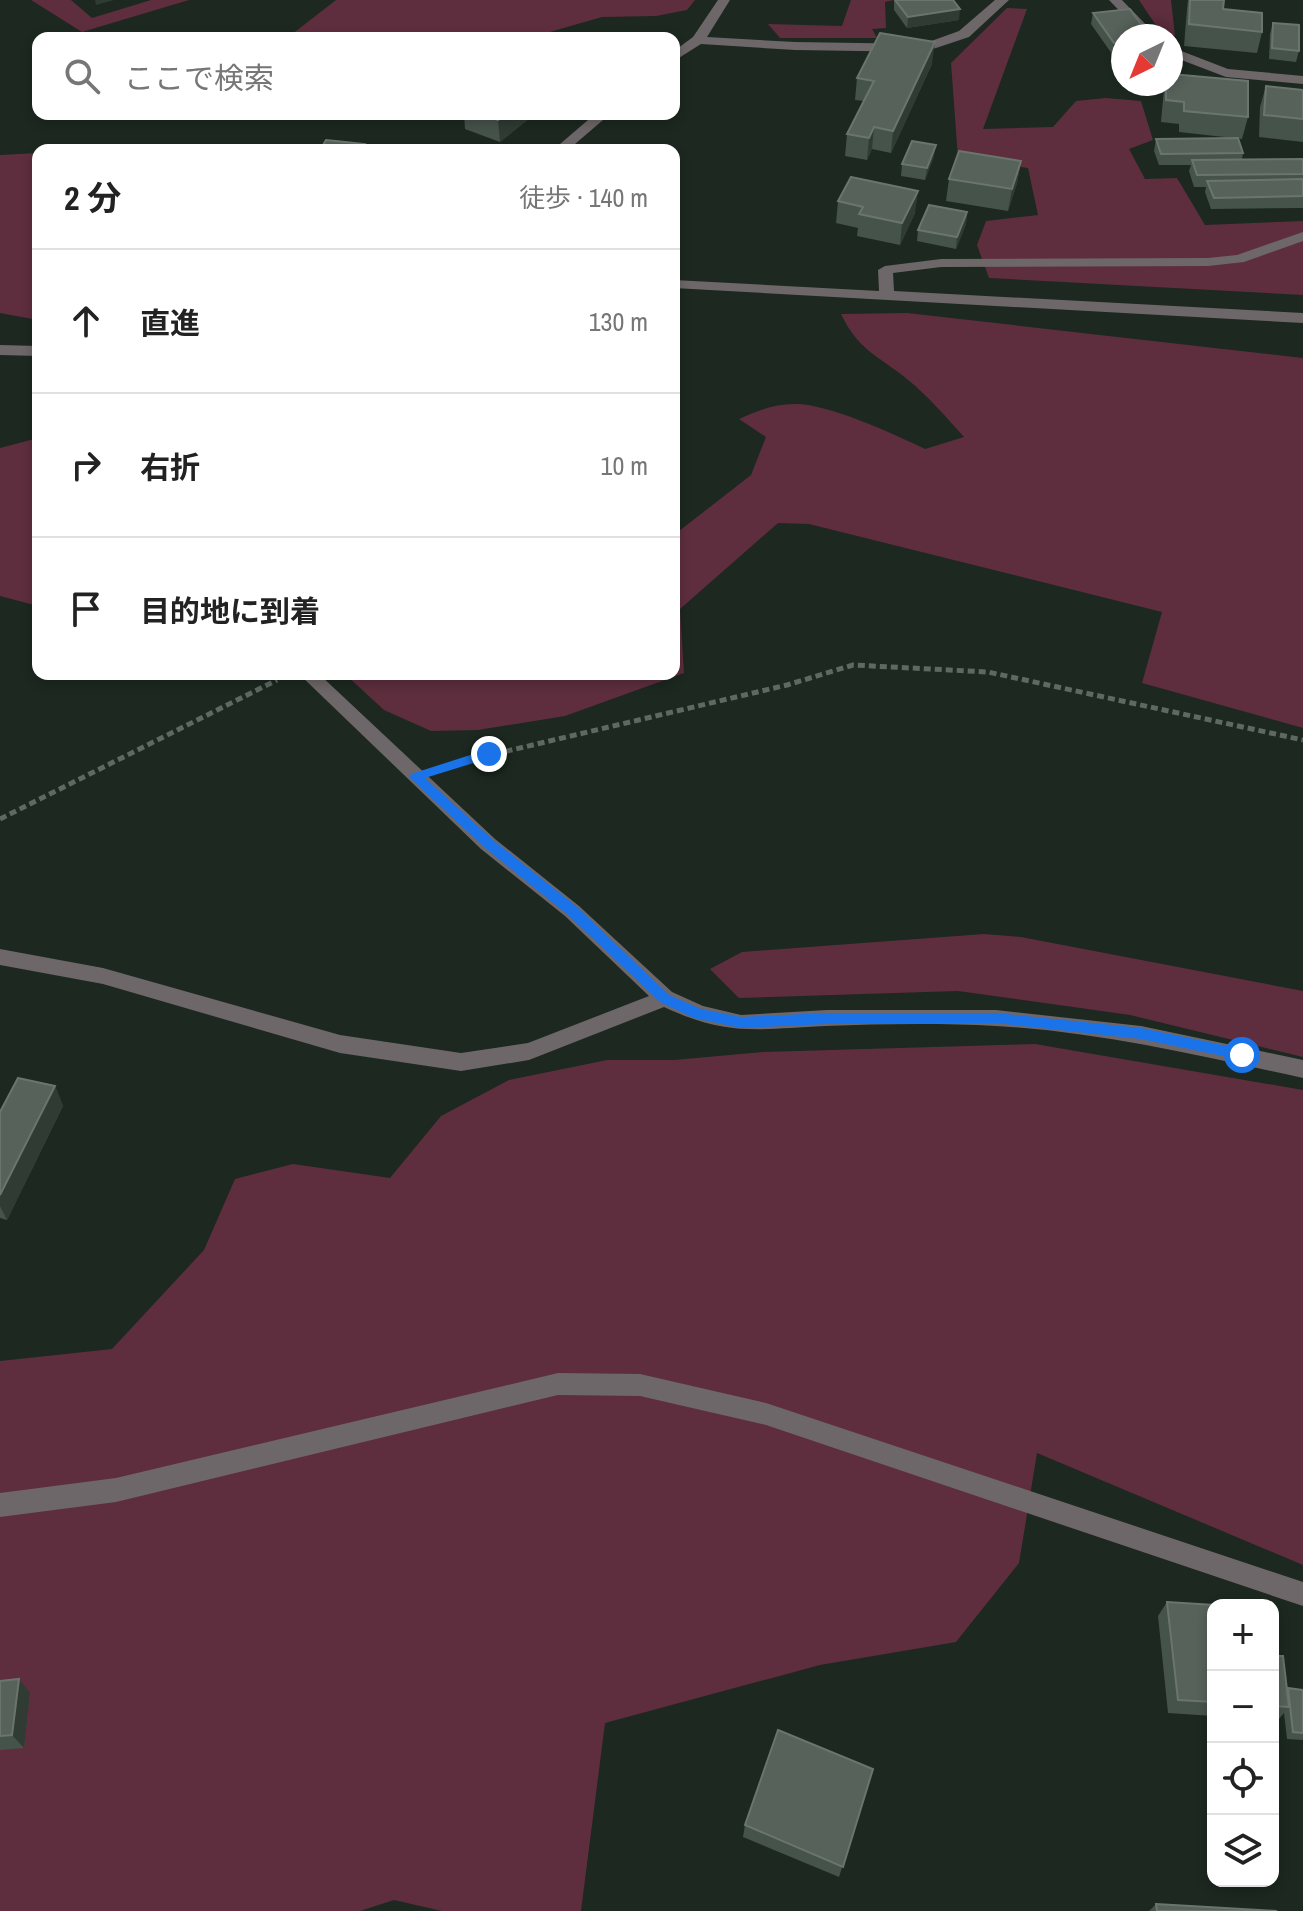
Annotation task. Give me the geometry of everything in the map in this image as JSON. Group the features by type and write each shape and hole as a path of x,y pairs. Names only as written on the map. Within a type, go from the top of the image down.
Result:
{"street":[{"path":"680,53 698,40 724,0"},
{"path":"698,40 795,46 924,48 964,34 1003,0"},
{"path":"1115,0 1139,24"},
{"path":"1183,56 1226,73 1303,80"},
{"path":"567,144 596,120"},
{"path":"887,294 885,270 941,263 1208,262 1239,259 1303,236"},
{"path":"680,284 1303,318"},
{"path":"0,350 32,351"},
{"path":"314,680 488,844 572,911 665,998 699,1014 741,1023 827,1018 996,1018 1141,1034 1303,1069"},
{"path":"0,957 103,976 340,1044 461,1062 529,1051 595,1028 665,998"},
{"path":"0,1505 116,1490 558,1384 640,1385 766,1414 1303,1594"}],"path":[{"path":"415,777 464,759 787,685 853,665 988,672 1303,740"},
{"path":"0,819 277,680"}],"shaded area":[{"path":"31,0 71,0 92,18 151,0 189,0 82,32"},
{"path":"336,0 695,0 687,10 656,16 602,17 550,32 295,32"},
{"path":"851,0 894,0 885,2 886,28 872,29 877,38 780,38 768,24 842,26"},
{"path":"1139,0 1171,0 1174,24 1155,24"},
{"path":"1007,8 1027,9 983,129 1053,127 1076,101 1106,98 1141,101 1153,140 1129,149 1145,179 1177,178 1205,225 1303,221 1303,295 989,278 977,245 986,221 1038,215 1028,168 958,158 951,63"},
{"path":"32,153 32,319 0,313 0,155"},
{"path":"907,313 1303,358 1303,728 1142,683 1162,612 809,524 778,523 680,609 680,530 751,475 766,437 739,419 780,405 808,405 860,420 925,449 964,437 914,385 862,344 841,314"},
{"path":"32,440 32,604 0,596 0,448"},
{"path":"680,609 684,673 680,674"},
{"path":"352,680 665,680 565,716 478,730 431,731 384,710"},
{"path":"984,934 1021,937 1303,991 1303,1057 1130,1015 958,991 739,998 710,969 742,952"},
{"path":"1035,1044 1303,1090 1303,1565 1037,1453 1019,1563 956,1642 820,1665 605,1723 581,1911 442,1911 394,1900 360,1911 0,1911 0,1361 112,1349 204,1250 235,1179 293,1164 390,1178 441,1116 509,1080 607,1060 674,1060 763,1052"}],"building":[{"path":"895,0 953,0 960,9 908,17"},
{"path":"1190,0 1224,0 1223,9 1262,13 1262,32 1189,24"},
{"path":"1130,9 1141,24 1111,24 1111,39 1093,13"},
{"path":"1273,23 1299,25 1299,51 1272,48"},
{"path":"880,33 935,42 893,131 874,127 869,138 847,134 874,81 857,78"},
{"path":"1183,75 1248,81 1248,117 1184,111 1184,102 1166,100 1166,96 1183,96"},
{"path":"1266,86 1303,90 1303,119 1264,115"},
{"path":"1238,138 1243,153 1161,154 1156,139"},
{"path":"326,140 365,144 324,144"},
{"path":"912,141 936,145 927,168 902,164"},
{"path":"959,151 1021,161 1012,189 949,179"},
{"path":"1303,159 1303,174 1197,175 1192,160"},
{"path":"851,177 918,191 902,223 859,214 863,207 838,201"},
{"path":"1303,179 1303,196 1214,198 1207,181"},
{"path":"929,205 967,212 957,237 918,230"},
{"path":"18,1078 55,1086 0,1195 0,1112"},
{"path":"1167,1602 1207,1604 1207,1702 1178,1700"},
{"path":"1279,1656 1283,1656 1289,1707 1279,1706"},
{"path":"19,1679 12,1735 0,1736 0,1681"},
{"path":"1288,1688 1303,1690 1303,1733 1293,1732"},
{"path":"778,1730 873,1769 843,1867 745,1825"},
{"path":"1156,1904 1277,1911 1157,1911"}],"route":[{"path":"489,754 464,759 415,777 488,844 572,911 665,998 699,1014 741,1023 827,1018 996,1018 1141,1034 1242,1055"}]}
